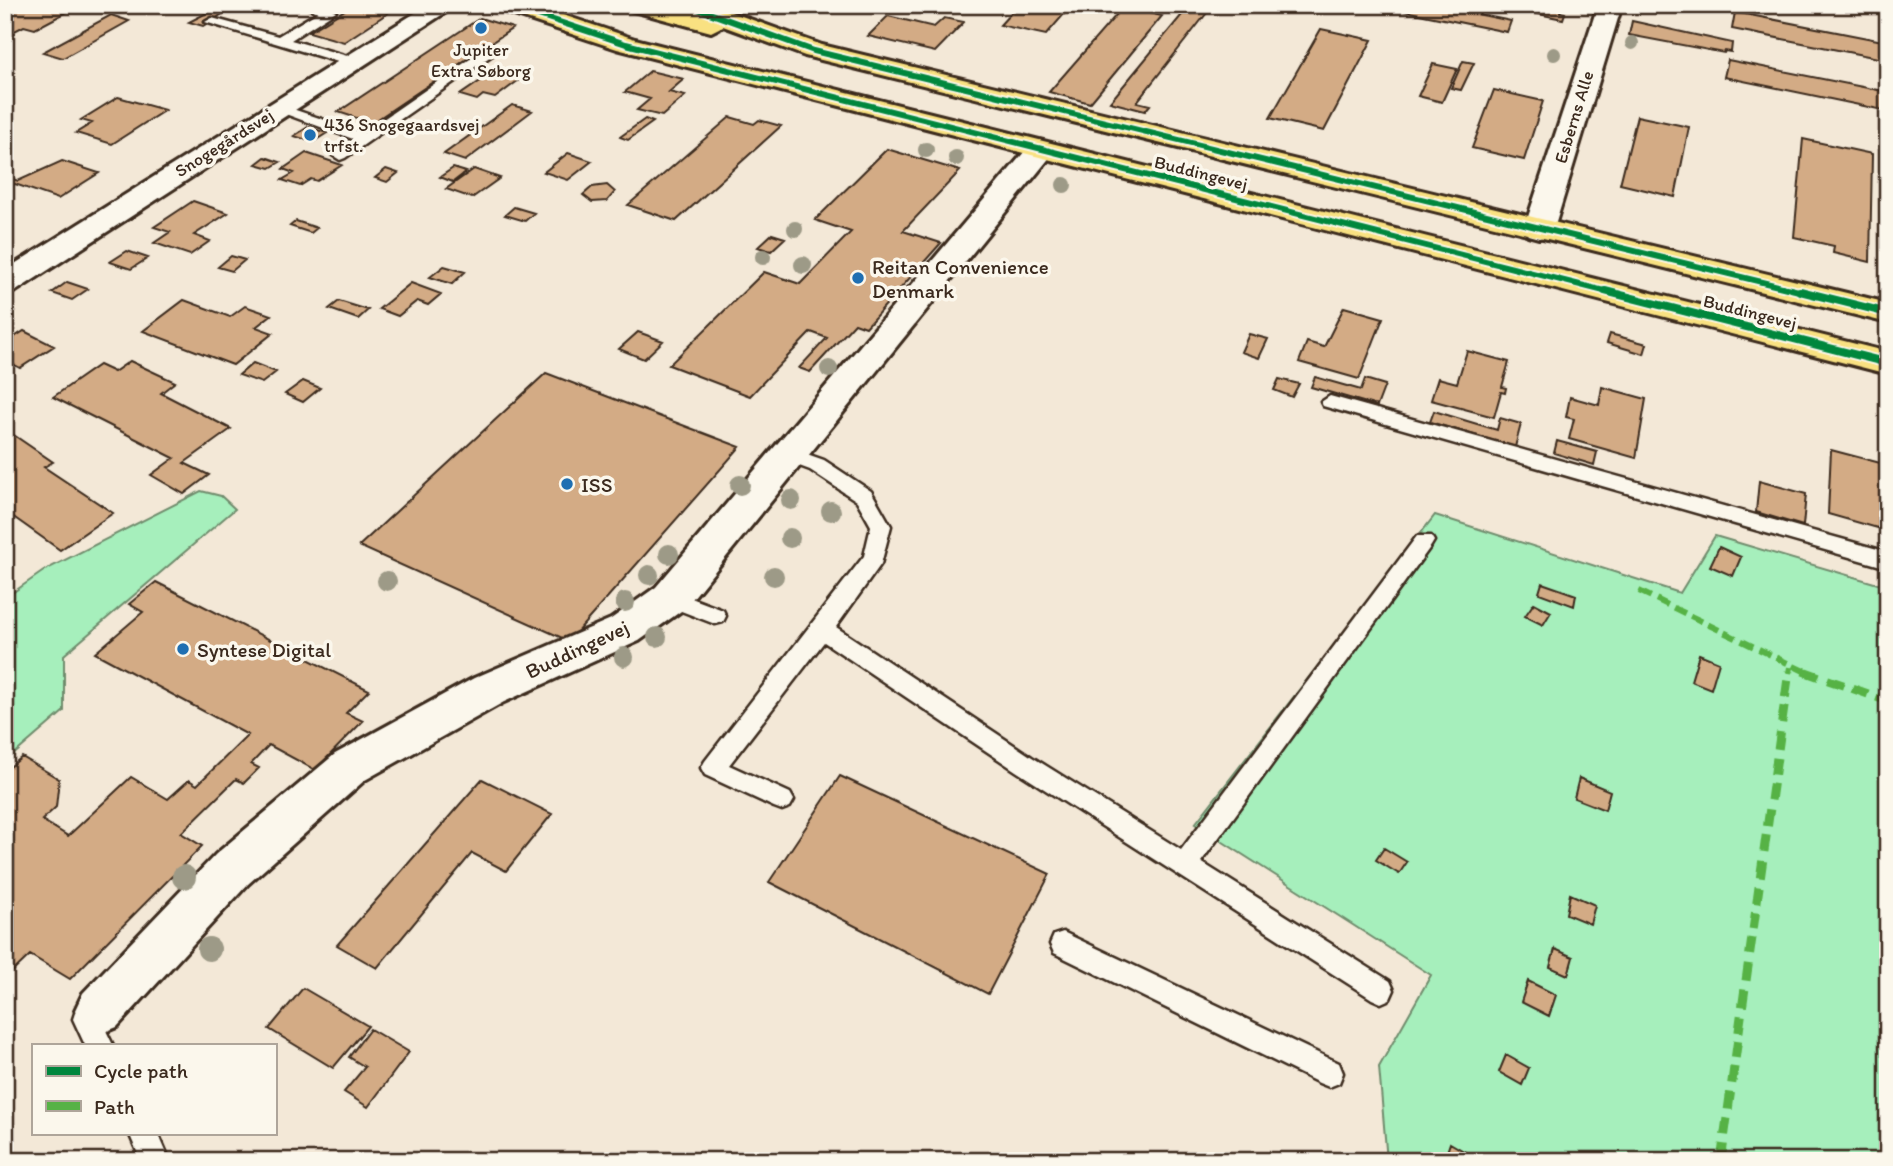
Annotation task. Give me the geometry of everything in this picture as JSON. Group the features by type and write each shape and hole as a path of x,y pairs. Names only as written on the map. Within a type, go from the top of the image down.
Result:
{"main road":[{"name":"Buddingevej","path":"508,5 626,44 1888,363"},
{"path":"639,5 782,40"},
{"name":"Buddingevej","path":"687,5 782,40 1888,313"}],"street":[{"name":"Snogegårdsvej","path":"5,284 445,5"},
{"name":"Esberns Alle","path":"1539,229 1610,5"},
{"name":"Buddingevej","path":"95,1025 232,869 350,767 489,690 625,630 670,598 1041,150"}],"lane":[{"path":"280,41 328,11 307,5"},
{"path":"212,22 354,62"},
{"path":"340,155 494,49"},
{"path":"279,109 364,138"},
{"path":"1331,402 1888,560"},
{"path":"782,800 713,768 874,558 881,526 864,496 817,465 790,455"},
{"path":"1184,865 1424,541"},
{"path":"670,598 715,616"},
{"path":"822,629 1024,764 1381,990"},
{"path":"1063,944 1329,1073"},
{"path":"144,1134 155,1156 150,1161"}],"green space":[{"path":"201,491 221,496 235,509 64,655 64,711 5,762 5,598 45,570"},
{"path":"1435,515 1680,593 1715,536 1888,587 1888,1161 1387,1161 1379,1067 1431,975 1195,824"}],"building":[{"path":"20,5 80,5 35,29 24,26 5,36 5,13"},
{"path":"222,5 237,5 203,26 189,22"},
{"path":"348,5 379,5 394,9 344,42 309,32 351,6"},
{"path":"1018,5 1072,5 1046,35 1000,25"},
{"path":"1190,5 1210,9 1137,102 1150,105 1145,111 1110,102"},
{"path":"1375,5 1433,5 1511,21 1507,32"},
{"path":"1521,5 1562,5 1560,12 1565,13 1563,19 1519,10"},
{"path":"1841,5 1888,5 1888,14"},
{"path":"1123,7 1162,16 1090,103 1049,92"},
{"path":"1735,12 1888,42 1888,60 1732,29"},
{"path":"111,15 129,21 63,58 43,52"},
{"path":"888,16 934,27 944,18 964,22 935,52 868,36"},
{"path":"480,18 513,28 372,123 338,112"},
{"path":"1632,21 1732,43 1731,52 1724,53 1629,35"},
{"path":"1321,29 1372,40 1324,131 1270,118"},
{"path":"1728,60 1888,92 1888,111 1724,77"},
{"path":"1463,61 1474,63 1461,90 1451,88"},
{"path":"1433,64 1457,69 1442,102 1418,96"},
{"path":"650,71 684,79 669,92 685,96 662,116 637,110 650,99 625,92"},
{"path":"492,73 519,80 495,98 483,95 477,100 460,95"},
{"path":"1494,90 1543,101 1524,160 1472,148"},
{"path":"118,97 165,110 112,144 76,133 92,123 81,120"},
{"path":"512,105 532,111 465,161 444,154"},
{"path":"1637,116 1689,127 1675,197 1620,184"},
{"path":"730,117 754,124 759,120 781,126 676,221 628,205"},
{"path":"645,119 653,122 628,140 620,137"},
{"name":"436 Snogegaardsvej trfst.","path":"308,127 327,133 313,142 294,136"},
{"path":"1803,139 1872,154 1870,262 1833,253 1834,246 1794,237"},
{"name":"Reitan Convenience Denmark","path":"887,149 960,171 903,231 941,243 866,327 855,323 810,372 799,368 827,338 811,332 750,396 669,365 764,272 800,284 851,232 815,220"},
{"path":"306,153 342,165 317,181 311,179 300,186 282,180 294,173 283,169"},
{"path":"568,153 592,161 568,180 544,172"},
{"path":"265,157 280,162 270,168 256,164"},
{"path":"62,161 99,173 58,199 15,184 5,187 5,176 18,181"},
{"path":"453,168 466,172 453,182 440,177"},
{"path":"386,169 398,173 387,182 375,178"},
{"path":"474,169 500,178 472,198 446,189"},
{"path":"607,185 615,192 607,201 592,202 583,195 592,187"},
{"path":"193,201 228,213 194,235 210,241 190,255 154,243 170,232 154,227"},
{"path":"514,207 534,213 525,221 505,215"},
{"path":"296,221 317,228 311,233 290,226"},
{"path":"772,234 785,238 771,251 758,247"},
{"path":"127,251 148,258 131,269 110,262"},
{"path":"231,256 245,260 232,271 218,267"},
{"path":"444,266 465,272 452,284 430,277"},
{"path":"67,282 88,289 72,300 52,293"},
{"path":"411,283 441,294 428,305 417,301 398,316 379,309"},
{"path":"184,300 230,317 245,306 271,315 256,327 273,333 233,365 143,331"},
{"path":"339,301 368,310 358,319 329,309"},
{"path":"1344,307 1383,318 1359,379 1299,362 1307,342 1324,347"},
{"path":"24,331 54,346 20,368 5,360 5,343"},
{"path":"638,332 663,341 644,359 619,349"},
{"path":"1249,334 1268,339 1259,358 1241,352"},
{"path":"1610,334 1647,344 1644,354 1607,343"},
{"path":"1467,351 1509,362 1502,387 1506,388 1505,393 1501,392 1494,417 1431,400 1438,378 1457,383"},
{"path":"130,361 175,382 161,393 231,429 184,463 209,475 184,494 151,475 174,458 53,397 99,365 114,372"},
{"path":"253,363 276,372 262,383 239,375"},
{"name":"ISS","path":"546,373 740,447 569,641 359,546"},
{"path":"1315,377 1361,390 1365,379 1385,385 1377,406 1311,387"},
{"path":"1279,379 1299,384 1292,397 1274,390"},
{"path":"303,381 320,388 303,402 285,394"},
{"path":"1602,387 1646,399 1636,458 1569,439 1574,419 1566,417 1570,397 1599,405"},
{"path":"1434,411 1497,430 1500,418 1521,424 1515,447 1430,422"},
{"path":"5,429 53,462 44,467 113,513 60,550 5,511"},
{"path":"1557,441 1597,452 1594,465 1554,453"},
{"path":"1831,450 1888,465 1888,531 1828,514"},
{"path":"1759,481 1806,494 1803,526 1756,512"},
{"path":"1719,547 1741,557 1733,576 1710,566"},
{"path":"156,582 369,690 346,713 363,721 315,770 269,745 251,764 259,768 244,783 236,779 181,833 202,846 70,979 30,955 5,979 5,771 22,757 59,779 56,807 42,820 68,836 131,777 168,799 189,780 197,785 248,735 95,653 143,612 129,604"},
{"path":"1542,583 1576,595 1574,606 1539,593"},
{"path":"1534,603 1551,612 1543,625 1525,616"},
{"path":"1699,654 1719,662 1711,689 1691,681"},
{"path":"840,776 1050,874 988,994 769,882"},
{"path":"1579,778 1610,791 1605,810 1574,798"},
{"path":"482,779 552,814 506,871 472,853 377,968 337,945"},
{"path":"1384,848 1407,862 1399,874 1376,860"},
{"path":"1570,894 1595,905 1590,924 1566,914"},
{"path":"1555,949 1573,957 1568,975 1550,967"},
{"path":"1528,981 1556,995 1549,1016 1521,1002"},
{"path":"303,988 368,1026 333,1068 269,1029"},
{"path":"370,1029 409,1052 368,1107 344,1092 365,1067 349,1057"},
{"path":"1506,1055 1529,1068 1522,1085 1499,1072"},
{"path":"1450,1143 1467,1153 1465,1161 1444,1161"}],"marked path":[{"path":"1639,591 1790,667 1888,701"},
{"path":"1721,1161 1790,667"}],"cycle path":[{"path":"508,5 626,44 1888,363"},
{"path":"687,5 814,51 1888,313"}],"place":[{"name":"Jupiter Extra Søborg","path":"481,28"},
{"name":"436 Snogegaardsvej trfst.","path":"310,135"},
{"name":"Reitan Convenience Denmark","path":"858,278"},
{"name":"ISS","path":"567,484"},
{"name":"Syntese Digital","path":"183,649"}]}
